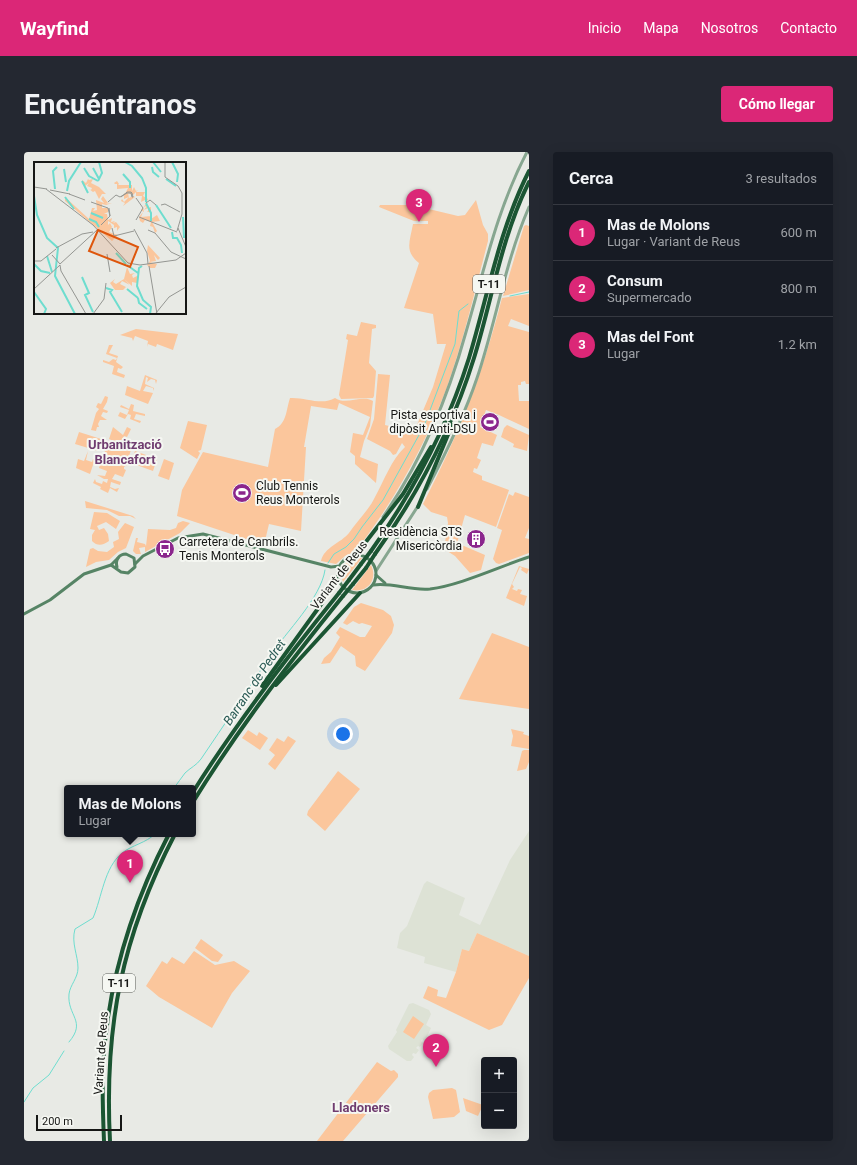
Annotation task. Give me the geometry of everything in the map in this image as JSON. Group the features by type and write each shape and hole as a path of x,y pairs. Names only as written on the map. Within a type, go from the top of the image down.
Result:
{"highway":[{"name":"Variant de Reus","path":"196,787 259,694 371,552 417,479 437,439 469,358 508,217 529,171"},
{"name":"Variant de Reus","path":"196,797 234,737 268,691 366,568 411,500 432,463 457,406 474,359 513,219 529,182"},
{"name":"T-11","path":"418,507 462,400 474,359"},
{"path":"366,543 416,473 454,398"},
{"path":"211,763 232,728 322,603 338,575"},
{"path":"234,737 278,683 360,593"},
{"name":"Variant de Reus","path":"104,1141 103,1069 111,998 124,942 134,912 144,886 168,837"},
{"name":"Variant de Reus","path":"110,1141 108,1070 111,1032 120,978 139,913 149,887 174,837"}],"main road":[{"path":"111,565 117,567 122,572 128,573 133,570 143,556 178,538 194,534 207,534 331,567 340,566"},
{"path":"24,614 50,600 84,574 111,565 118,558 126,554 132,556 143,556"},
{"path":"338,575 340,566 350,557 356,555 367,558 374,566 376,573 385,583"},
{"path":"132,556 136,564"},
{"path":"331,567 338,575 343,587 354,593 360,593 365,592 373,585 385,583 418,589 439,587 529,557"},
{"path":"117,567 118,558"},
{"path":"373,585 376,573"}],"street":[{"path":"356,555 366,543 405,483 444,401 466,332 493,232 505,198 527,152"},
{"path":"376,573 418,507 445,455 477,379 515,246 529,207"}],"shaded area":[{"path":"476,200 483,225 488,234 488,241 459,351 439,408 410,468 387,507 356,551 345,556 336,564 321,561 326,552 349,533 366,511 392,464 405,447 402,443 396,454 393,455 390,451 367,439 374,419 378,374 390,375 385,425 414,432 433,387 446,344 437,344 433,314 404,308 419,263 411,254 409,245 413,224 428,224 428,221 414,221 379,207 380,205 412,205 458,216 465,215"},
{"path":"524,226 529,226 529,290 503,296"},
{"path":"529,294 529,326 511,319 508,326 529,332 529,384 526,384 525,381 521,382 521,385 518,385 519,401 529,401 529,429 486,410 480,427 497,435 493,446 482,443 477,458 481,460 477,469 474,468 473,472 482,476 482,480 509,490 496,527 465,515 457,543 485,555 481,570 470,573 455,556 444,549 448,523 447,517 431,512 423,504 436,479 458,429 478,378 495,326 502,298"},
{"path":"361,322 376,325 376,328 372,329 369,363 376,371 374,396 373,398 341,399 339,395 348,340 346,339 347,334 357,336"},
{"path":"136,329 178,334 173,350 157,344 156,347 148,344 147,347 148,341 135,336 133,341 132,338 120,335"},
{"path":"109,345 113,345 109,353 118,356 116,362 123,367 121,369 118,368 117,372 125,375 124,378 112,374 114,366 103,362 103,360 109,362 113,359 116,360 117,358 106,354"},
{"path":"145,375 157,380 156,384 155,380 151,379 147,382 148,378 146,377 145,384 154,388 153,391 153,388 146,386 143,391 153,393 148,404 125,395 127,386 140,391"},
{"path":"105,396 108,397 103,409 108,411 107,413 103,412 101,416 107,420 100,420 98,424 99,427 97,427 96,431 91,430 96,413 99,409 96,407 98,403 101,404"},
{"name":"Club Tennis Reus Monterols","path":"290,398 319,401 335,398 344,401 369,399 373,401 370,426 360,457 378,464 376,483 355,464 355,456 350,452 353,433 363,435 370,417 339,403 337,410 311,406 304,447 306,447 301,531 269,524 264,545 177,516 182,490 203,452 268,467 275,429 282,423 286,416"},
{"path":"131,404 134,405 133,411 145,414 145,416 136,414 134,419 141,421 140,423 130,419 131,415 128,414 125,419 118,416 120,412 127,415 129,410 120,407 121,405 129,409"},
{"path":"188,421 207,425 201,450 198,451 200,453 197,459 180,448"},
{"path":"507,425 529,435 527,451 513,447 514,444 501,437 504,428"},
{"path":"113,427 123,435 127,427 131,429 127,437 124,436 120,444 109,439"},
{"path":"79,432 101,439 98,451 75,444"},
{"path":"108,442 131,450 127,462 104,454"},
{"path":"88,451 86,460 92,462 93,459 95,459 90,474 76,468 78,459 84,461"},
{"path":"135,451 157,459 153,471 131,463"},
{"path":"103,457 127,465 124,467 126,470 123,477 115,474 112,479 121,482 120,485 111,482 110,487 115,489 119,488 117,492 110,488 108,493 93,483 95,479 96,482 102,484 103,481 107,483 108,479 104,479 97,475 105,476 107,471 99,468"},
{"path":"164,459 174,463 169,480 158,476"},
{"path":"515,492 529,497 529,528 525,538 529,539 529,553 499,564 493,559 502,530 497,528 509,494 513,496"},
{"path":"85,501 133,516 136,519 130,516 119,516 107,510 86,508"},
{"path":"94,512 107,513 120,521 116,529 106,522 97,526 99,530 104,528 108,534 109,541 98,545 92,541 92,535 95,530 90,529"},
{"path":"183,521 190,523 180,533 145,552 145,547 139,548 141,554 136,554 133,551 136,538 138,538 137,542 145,544 146,546 148,529 170,530 176,528 178,523"},
{"path":"125,523 134,527 126,548 118,552 109,560 96,562 86,567 90,549 93,548 98,551 107,552 114,547 113,542 119,539 118,532"},
{"path":"353,558 362,558 343,582 341,575 344,565"},
{"path":"371,565 373,575 370,584 363,589 352,590"},
{"path":"519,566 529,569 527,574 521,570 522,568 520,567 512,584 514,587 512,589 517,591 518,589 522,590 520,594 527,596 524,606 506,598"},
{"path":"361,603 383,610 391,616 394,625 392,633 365,671 356,666 355,656 341,646 330,663 321,664 324,658 331,652 340,637 336,633 340,627 360,637 365,637 372,626 362,623 359,624 353,621 347,625 343,623 354,607"},
{"path":"492,633 529,647 529,709 459,699"},
{"path":"511,729 524,732 523,734 529,736 529,749 511,746 513,736"},
{"path":"248,730 257,736 259,732 268,738 260,750 242,738"},
{"path":"288,736 296,741 275,770 268,764 275,755 269,750 277,738 284,742"},
{"path":"529,750 529,762 526,769 517,771 522,751"},
{"path":"338,771 360,789 325,831 307,815 308,811"},
{"path":"529,831 529,956 477,933 469,951 462,949 456,972 424,963 425,957 397,948 400,933 407,926 424,884 427,881 465,898 459,915 480,925 510,860"},
{"path":"477,933 529,956 529,978 502,1025 489,1030 423,998 428,986 438,990 437,996 446,998 456,972 462,949 469,951"},
{"path":"201,939 223,955 218,962 212,961 195,948"},
{"path":"194,951 215,965 234,961 250,971 232,993 212,1028 159,997 146,986 162,961 167,964 172,957 184,964"},
{"path":"413,1003 429,1010 431,1014 426,1025 431,1028 425,1041 422,1039 421,1041 423,1043 420,1047 418,1046 416,1048 419,1050 416,1054 413,1053 412,1055 414,1057 411,1061 407,1061 389,1049 388,1046 397,1032 396,1030 409,1004"},
{"path":"413,1016 424,1024 414,1039 403,1032"},
{"path":"377,1062 391,1071 394,1070 398,1074 398,1077 343,1141 317,1141"},
{"path":"452,1088 456,1090 460,1112 454,1117 433,1119 428,1097 429,1093 433,1090"},
{"path":"463,1098 481,1104 481,1109 478,1116 466,1111"}],"waterway":[{"name":"Barranc de Pedret","path":"510,296 529,292"},
{"name":"Barranc de Pedret","path":"328,563 334,554 346,547 354,539 383,500 424,426 455,344 459,311 468,304"},
{"name":"Barranc de Pedret","path":"176,785 185,773 201,759 270,656 310,603 317,592 325,570"},
{"name":"Barranc de Pedret","path":"69,1042 76,1029 75,1018 69,1002 69,994 78,972 78,963 74,944 75,929 93,918 107,875 116,859 126,850 151,837"},
{"name":"Barranc de Pedret","path":"24,1102 33,1088 49,1075 64,1051"}],"place":[{"name":"Mas del Font","path":"419,222"},
{"name":"Pista esportiva i dipòsit Anti-DSU","path":"490,422"},
{"name":"Club Tennis Reus Monterols","path":"242,493"},
{"name":"Residència STS Misericòrdia","path":"476,539"},
{"name":"Carretera de Cambrils. Tenis Monterols","path":"165,549"},
{"name":"Mas de Molons","path":"130,883"},
{"name":"Consum","path":"436,1067"}],"district":[{"name":"Urbanització Blancafort","path":"125,452"},
{"name":"Lladoners","path":"361,1107"}]}
